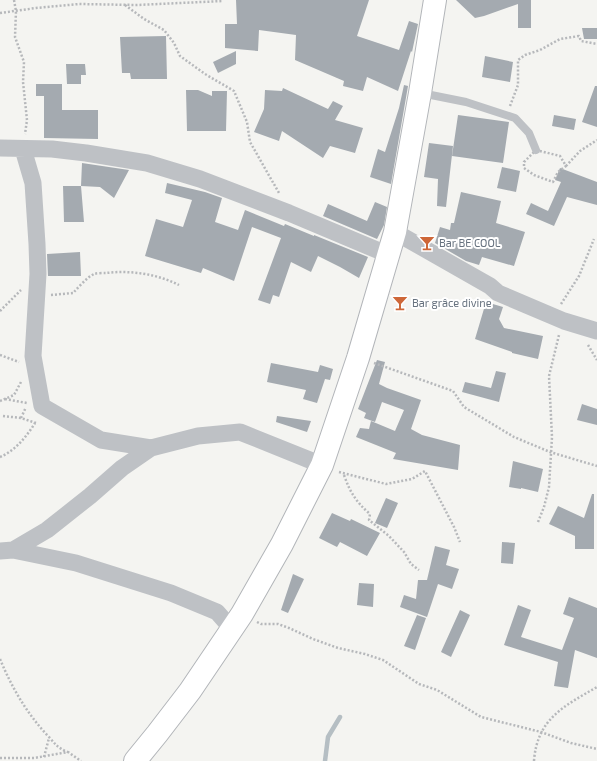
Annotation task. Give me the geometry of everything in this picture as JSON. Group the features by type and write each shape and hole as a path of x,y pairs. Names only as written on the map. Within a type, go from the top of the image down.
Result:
{"main road":[{"path":"134,761 190,691 237,621 282,544 322,465 358,358 395,232 435,0"}],"street":[{"path":"0,148 52,149 147,163 200,179 289,213 389,255"},
{"path":"23,149 33,183 38,274 33,356 37,371 42,406 101,440 151,448"},
{"path":"395,232 490,286 498,293 558,319 597,331"},
{"path":"7,550 47,530 122,468 151,448 198,436 240,432 322,465"},
{"path":"7,550 76,563 170,593 237,621"}],"lane":[{"path":"420,93 466,102 515,118 529,133 536,150"}],"path":[{"path":"14,0 16,10 15,37 24,62 23,82 27,120 23,149"},
{"path":"0,13 79,4 125,5 223,1"},
{"path":"125,5 144,19 164,30 180,56 205,74 234,91 247,122 250,142 289,213"},
{"path":"503,114 512,104 518,85 518,60 525,55 540,50 560,39 579,36 581,41 597,44"},
{"path":"566,166 560,156 536,150 524,162 524,168 534,175 553,182 558,172 566,166 580,151 597,140"},
{"path":"538,522 544,507 549,487 552,437 549,376 559,335 558,319 579,276 594,239"},
{"path":"37,294 54,295 73,293 94,274 114,272 132,272 168,280 179,285"},
{"path":"0,311 38,274"},
{"path":"358,358 453,391 464,407 514,437 550,452 597,466"},
{"path":"0,401 14,395 34,364"},
{"path":"4,399 28,403 21,418"},
{"path":"3,416 21,418 40,424"},
{"path":"0,457 17,445 28,434 35,423"},
{"path":"322,465 344,474 386,484 412,479 425,471 454,527 460,542"},
{"path":"344,474 349,490 361,506 370,514 369,520 389,536 404,552 411,564 419,570"},
{"path":"237,621 261,624 278,624 338,648 366,654 383,660 419,684 437,690 482,717 541,732 571,743 597,749"},
{"path":"0,659 19,700 38,726 60,750 68,752 81,761"},
{"path":"534,761 535,750 541,732 555,714 568,704 597,687"},
{"path":"44,757 49,737"},
{"path":"0,758 34,758 68,752"}],"building":[{"path":"236,0 369,0 357,36 399,50 409,21 418,24 412,52 411,51 398,91 367,77 363,91 343,86 344,81 295,60 296,35 259,30 258,51 225,48 225,24 237,24"},
{"path":"456,0 531,0 531,28 518,28 518,4 475,18"},
{"path":"582,28 597,28 597,39 584,39"},
{"path":"166,36 167,79 131,79 130,73 122,73 120,37"},
{"path":"236,51 236,64 218,73 213,62"},
{"path":"485,56 513,62 510,82 482,77"},
{"path":"66,64 85,64 86,75 81,75 81,84 67,84"},
{"path":"36,84 62,84 62,110 98,110 98,139 44,138 44,96 36,96"},
{"path":"404,85 408,86 391,184 370,177 378,149 385,152 399,108"},
{"path":"595,86 597,86 597,127 582,122"},
{"path":"283,88 328,109 333,101 343,106 335,120 363,128 355,153 330,146 323,158 282,131 279,141 254,132 264,109 265,90 282,91"},
{"path":"186,90 198,90 212,96 212,91 227,91 226,131 187,131"},
{"path":"458,115 509,122 503,163 452,156"},
{"path":"554,115 576,119 574,130 552,126"},
{"path":"429,143 453,146 446,207 437,206 438,179 424,177"},
{"path":"82,163 129,170 114,198 100,187 81,186"},
{"path":"502,167 520,171 516,192 497,188"},
{"path":"560,168 597,182 597,205 567,197 554,226 526,214 531,203 548,211 561,182 555,180"},
{"path":"167,183 205,192 222,198 215,222 238,230 245,210 284,226 285,224 314,235 368,257 359,278 318,256 311,272 291,262 279,297 273,295 270,304 258,300 281,238 252,227 234,281 203,268 201,273 145,256 156,219 183,227 192,200 165,193"},
{"path":"63,186 81,186 84,222 64,222"},
{"path":"461,192 501,201 496,223 525,232 514,266 482,257 479,265 466,261 435,243 440,227 450,230 451,223 454,223"},
{"path":"375,202 387,207 384,225 377,239 323,216 328,204 367,221"},
{"path":"80,252 81,276 48,276 47,254"},
{"path":"486,302 503,307 499,319 504,328 543,336 538,359 512,353 475,339"},
{"path":"377,360 385,362 379,384 421,400 411,429 422,435 460,445 458,470 393,459 396,453 356,437 360,428 369,429 371,421 395,431 404,410 382,402 375,422 364,418 366,413 358,409"},
{"path":"271,363 318,372 320,365 333,369 330,380 325,379 317,403 303,399 306,390 267,382"},
{"path":"496,371 506,373 499,402 462,392 465,382 491,388"},
{"path":"582,404 597,409 597,425 577,420"},
{"path":"277,416 311,421 307,432 276,422"},
{"path":"513,461 543,469 538,492 509,487"},
{"path":"592,494 594,494 594,549 575,549 575,536 549,524 558,506 584,518"},
{"path":"386,498 398,503 387,528 375,523"},
{"path":"332,513 350,521 351,519 380,533 367,556 340,542 337,547 319,538"},
{"path":"502,542 515,543 513,564 501,563"},
{"path":"435,546 450,550 446,565 459,569 452,589 438,584 427,617 400,607 404,595 416,599 418,580 427,580"},
{"path":"293,574 304,579 288,613 281,610"},
{"path":"359,583 374,584 373,607 357,605"},
{"path":"569,597 597,608 597,658 575,650 568,688 554,686 558,662 504,645 518,605 531,610 521,637 562,650 574,618 563,614"},
{"path":"460,610 470,615 451,657 441,652"},
{"path":"417,615 426,618 415,650 404,646"}],"waterway":[{"path":"325,761 328,737 340,717"}],"place":[{"name":"Bar BE COOL","path":"427,243"},
{"name":"Bar grâce divine","path":"400,303"}]}
